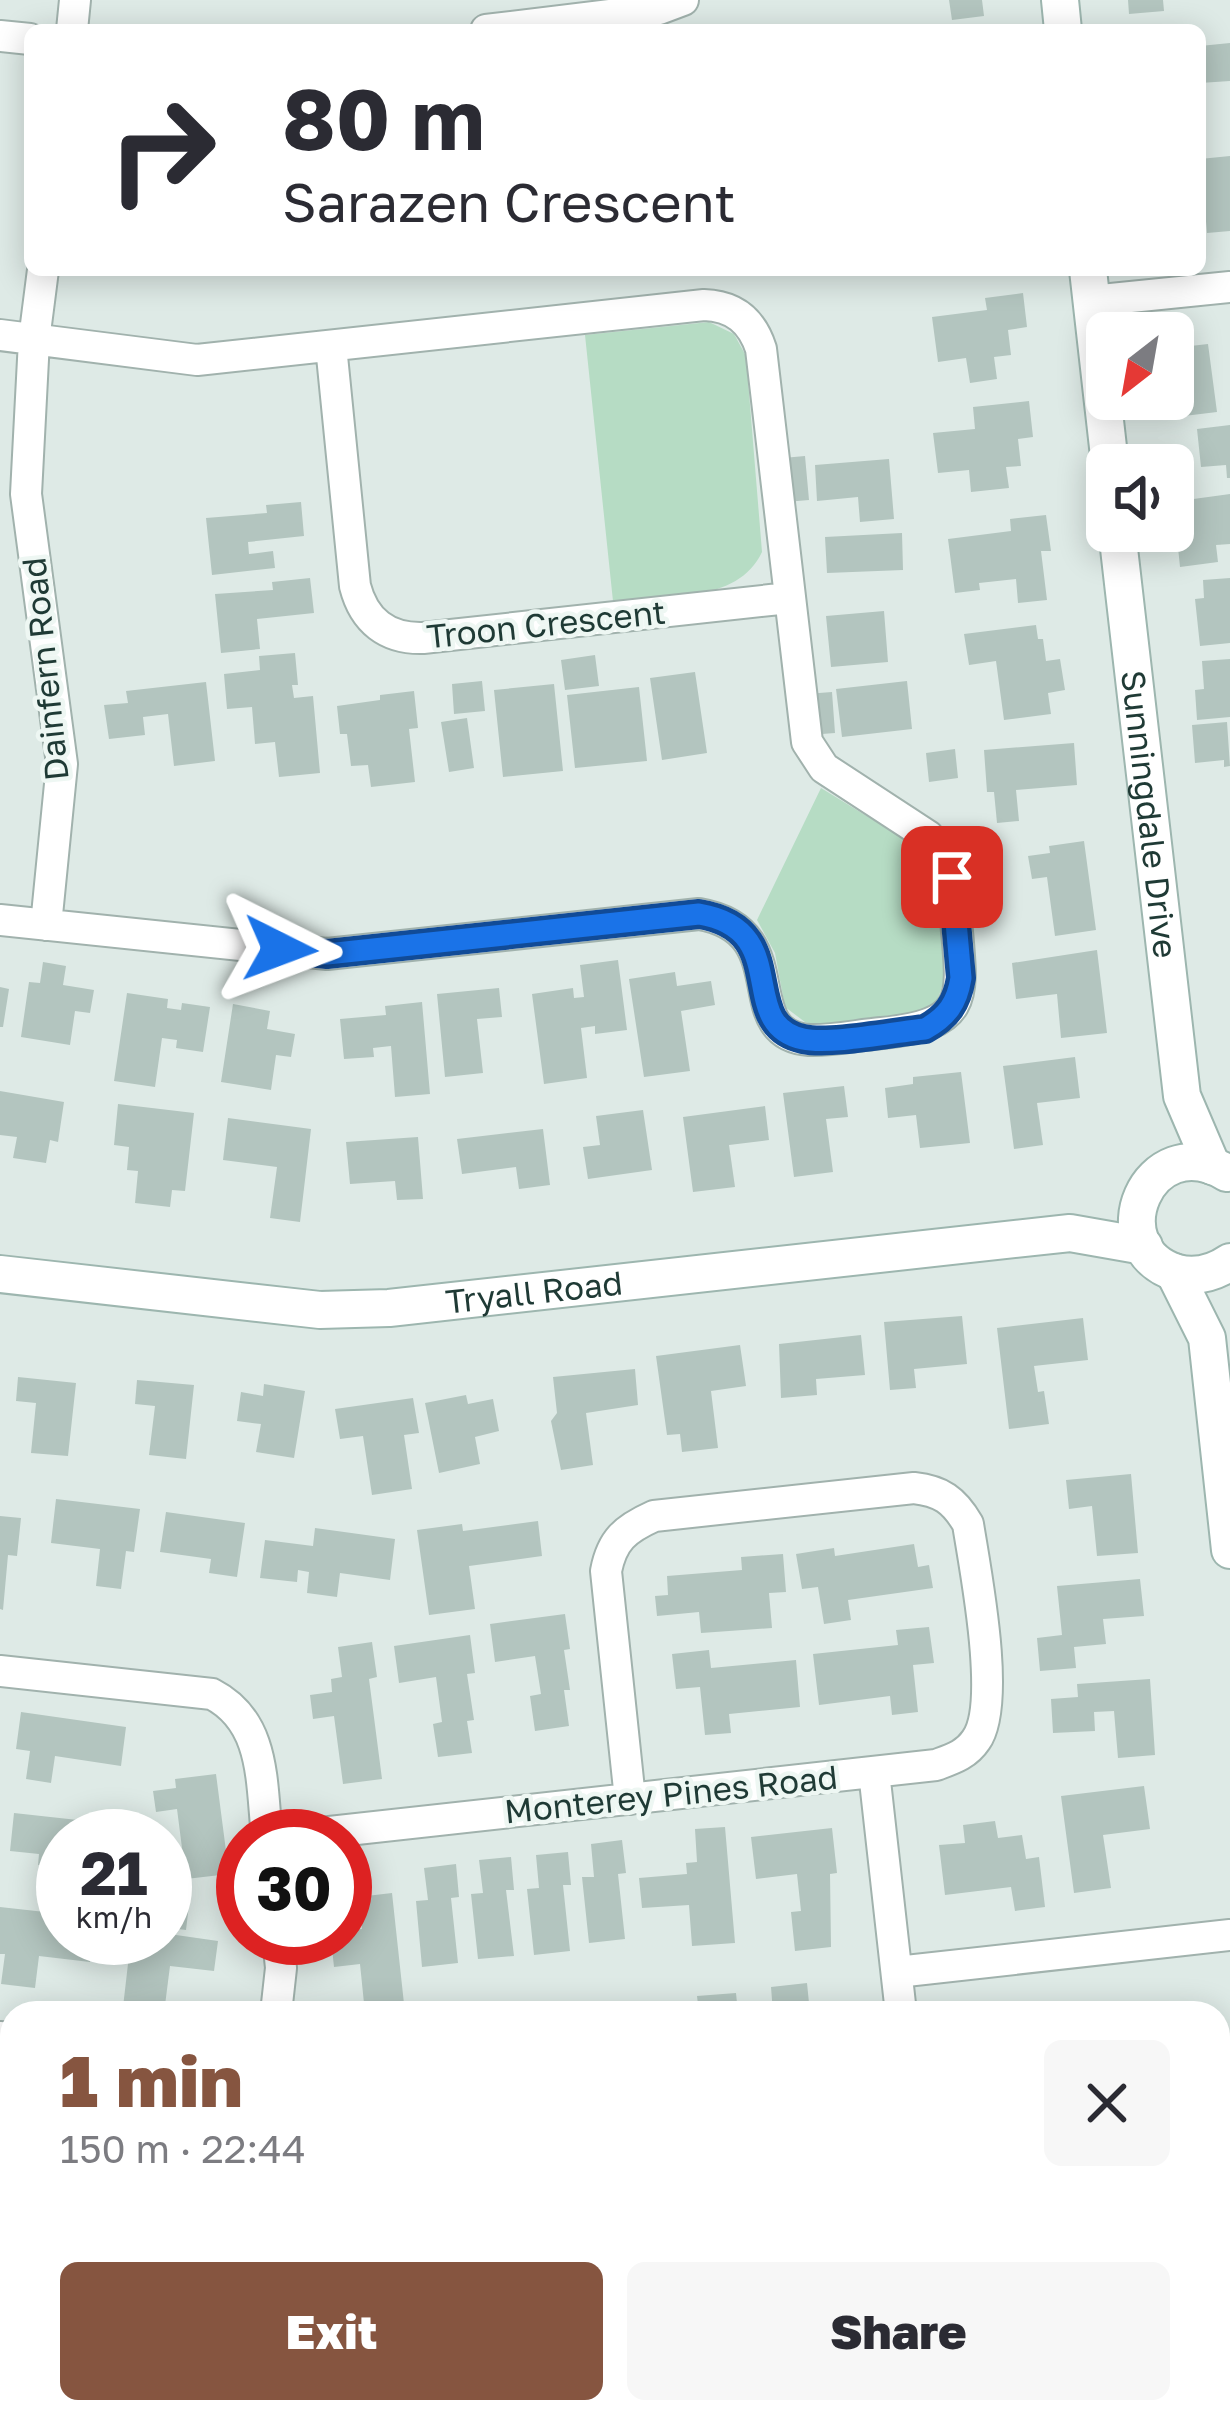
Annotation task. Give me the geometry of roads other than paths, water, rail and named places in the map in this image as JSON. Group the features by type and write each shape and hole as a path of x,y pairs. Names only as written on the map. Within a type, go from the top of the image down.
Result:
{"street":[{"path":"535,24 659,9 683,0"},
{"name":"Dainfern Road","path":"42,276 26,494 62,764 46,925"},
{"path":"1107,444 1089,286 1230,287"},
{"path":"0,335 197,360 704,305 730,310 750,326 761,349 807,742 824,768 928,836 947,862 961,978 950,1009 925,1029 811,1040 785,1032 768,1011 755,948 734,924 699,914 327,954 0,920"},
{"name":"Troon Crescent","path":"331,346 355,586 368,616 394,635 424,638 789,598"},
{"name":"Sunningdale Drive","path":"1119,552 1182,1096 1221,1171"},
{"name":"Sunningdale Drive","path":"1144,1246 1137,1220 1182,1096"},
{"path":"1150,1183 1183,1163 1221,1171"},
{"name":"Tryall Road","path":"1070,1233 1150,1183"},
{"name":"Tryall Road","path":"0,1274 320,1310 389,1308 1070,1233 1144,1246"},
{"path":"1144,1246 1156,1262 1174,1272 1203,1274 1230,1262"},
{"path":"1207,1338 1230,1262"},
{"path":"1174,1272 1207,1338 1230,1550"},
{"path":"629,1799 606,1571 616,1539 630,1526 654,1516 914,1487 934,1490 956,1503 968,1523 988,1705 976,1740 960,1757 936,1765 874,1772"},
{"path":"0,1670 212,1694 229,1703 250,1728 264,1809"},
{"name":"Monterey Pines Road","path":"372,1827 874,1772 900,2001"},
{"path":"897,1972 1230,1936"},
{"path":"277,2001 281,1965"}]}
